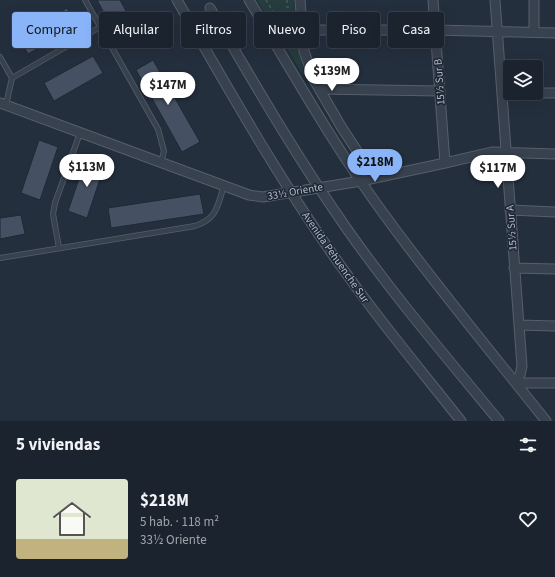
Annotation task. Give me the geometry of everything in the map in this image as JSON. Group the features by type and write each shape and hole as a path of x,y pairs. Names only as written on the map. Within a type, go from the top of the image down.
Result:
{"street":[{"name":"Avenida Pehuenche Sur","path":"177,0 259,142 292,193 351,280 461,421"},
{"path":"249,0 288,65 385,216 434,282 546,421"},
{"path":"300,0 301,12"},
{"name":"15½ Sur B","path":"433,0 434,12"},
{"name":"15½ Sur A","path":"494,0 503,72"},
{"path":"534,0 534,32"},
{"path":"210,8 318,188 380,275 499,421"},
{"path":"319,29 388,30"},
{"path":"444,30 555,33"},
{"path":"304,48 314,80 342,128 366,163 372,178"},
{"name":"15½ Sur B","path":"436,48 445,163"},
{"path":"319,89 440,91"},
{"path":"543,92 555,93"},
{"name":"15½ Sur A","path":"506,100 506,153 522,370 516,383"},
{"name":"33½ Oriente","path":"3,104 249,195 263,197 372,178 445,163 484,153 555,154"},
{"path":"510,210 555,212"},
{"path":"514,268 555,269"},
{"path":"519,325 555,326"},
{"path":"516,383 555,383"}],"lane":[{"path":"84,0 99,26"},
{"path":"3,104 12,78 99,29"},
{"path":"111,48 158,129 164,151 161,163"},
{"path":"0,57 12,78"},
{"path":"59,248 53,214 55,202 80,133"},
{"path":"0,258 195,226 205,222 214,214 224,186"}],"path":[{"path":"266,0 273,12"}],"green space":[{"path":"257,0 294,0 295,12 264,12"},
{"path":"287,48 299,48 304,76"}],"building":[{"path":"97,0 120,0 127,12 104,12"},
{"path":"67,8 69,12 60,12"},
{"path":"25,48 38,48 28,54"},
{"path":"93,56 103,73 54,101 44,83"},
{"path":"153,60 200,142 182,152 136,70"},
{"path":"39,140 58,147 40,200 21,193"},
{"path":"86,158 105,164 87,218 68,211"},
{"path":"200,194 204,214 111,228 108,208"},
{"path":"21,215 25,234 0,239 0,218"}]}
